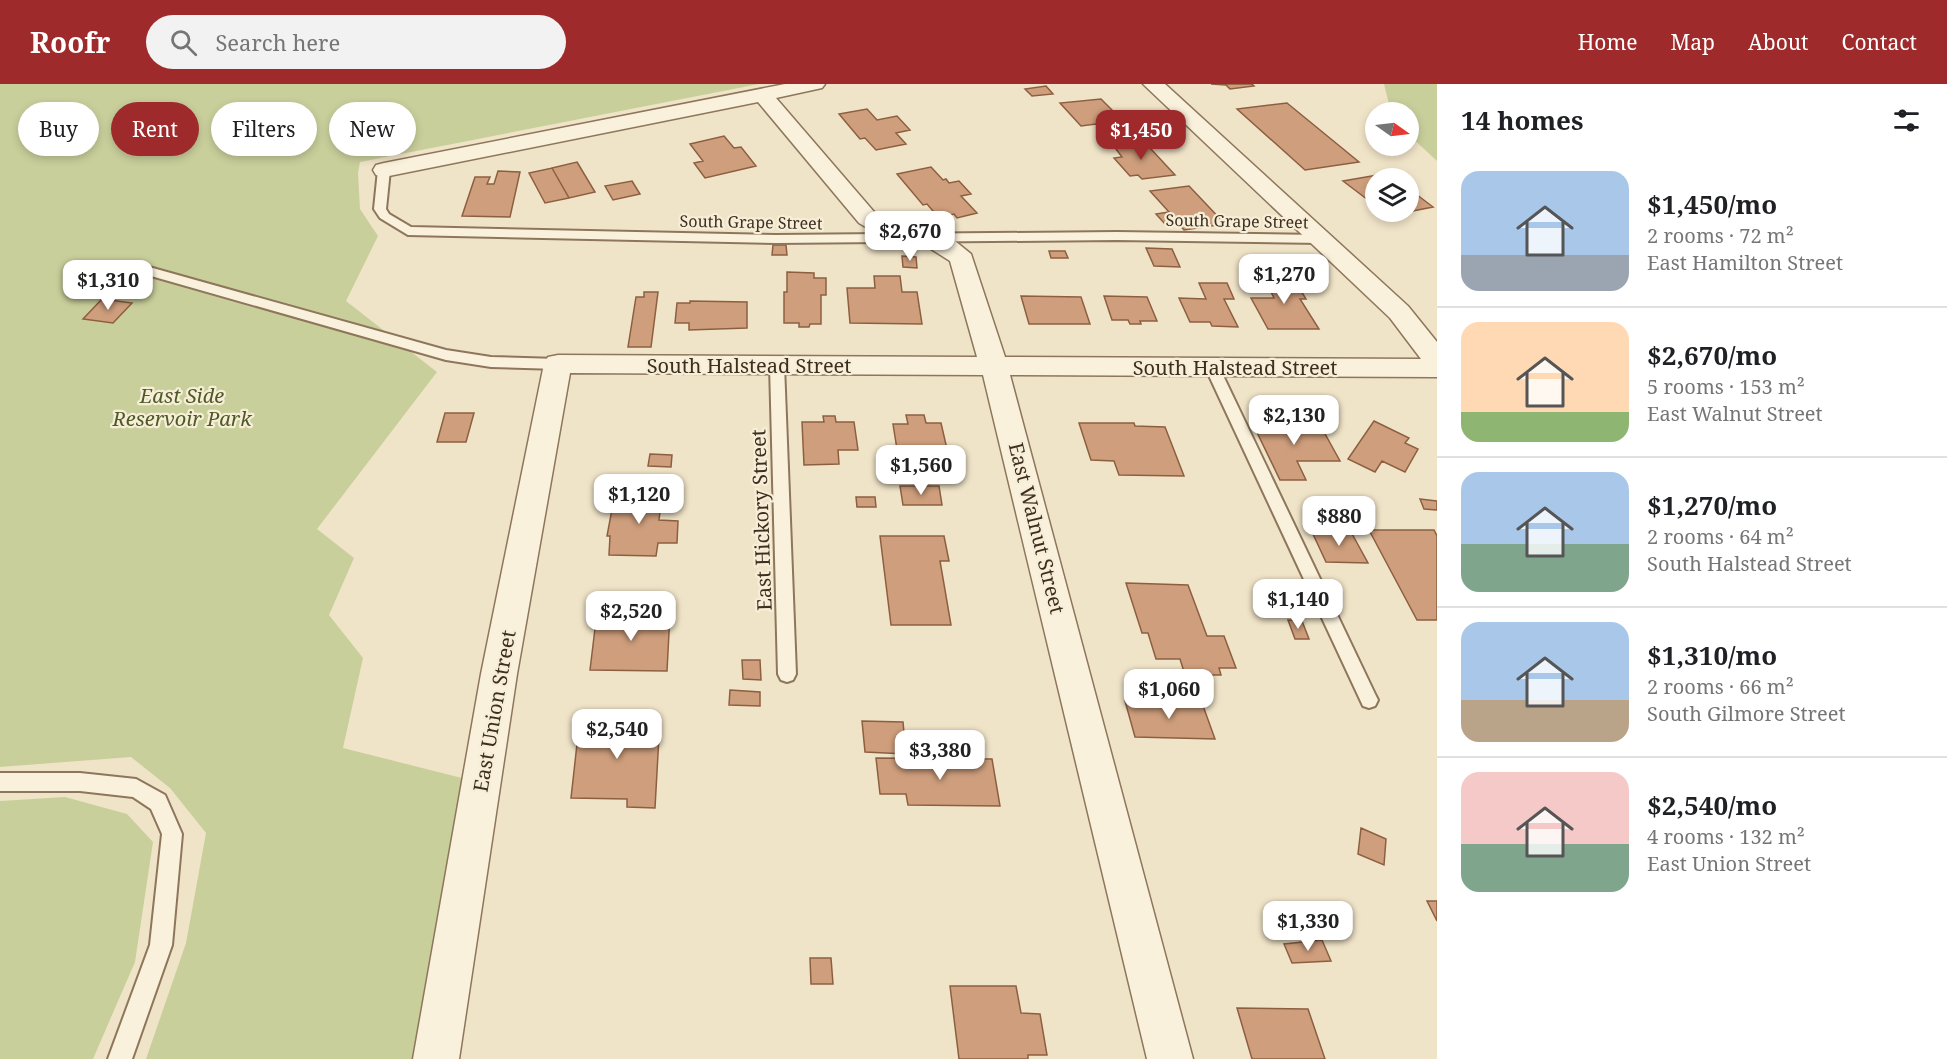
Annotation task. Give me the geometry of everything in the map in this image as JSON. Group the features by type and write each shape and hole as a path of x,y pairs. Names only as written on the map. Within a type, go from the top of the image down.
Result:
{"street":[{"path":"384,171 815,84"},
{"path":"1153,84 1399,312 1437,361"},
{"name":"East Walnut Street","path":"762,94 867,218 884,228 956,251 962,259 995,366 1170,1059"},
{"name":"South Halstead Street","path":"558,364 1437,368"},
{"name":"East Union Street","path":"436,1059 499,674 558,364"}],"lane":[{"name":"South Grape Street","path":"384,171 380,209 384,216 408,231 922,239 1117,236 1321,239"},
{"name":"South Halstead Street","path":"74,272 106,267 138,268 446,355 491,362 558,364"},
{"name":"East Hickory Street","path":"777,365 787,674"},
{"path":"1212,367 1369,700"},
{"path":"0,782 80,782 136,788 158,802 172,834 161,945 120,1059"}],"green space":[{"name":"East Side Reservoir Park","path":"0,84 759,84 416,151 416,102 329,102 329,156 391,156 360,162 358,173 360,209 378,236 346,301 437,372 317,529 354,558 329,615 363,658 343,748 466,779 413,1059 146,1059 186,943 206,833 170,788 131,757 0,767"},
{"path":"1384,84 1437,84 1437,161 1419,144 1419,102 1388,102"},
{"path":"65,797 127,814 153,842 135,962 93,1059 0,1059 0,801"}],"building":[{"path":"1211,84 1252,84 1254,86 1230,89 1226,85"},
{"path":"1046,86 1053,94 1032,96 1025,89"},
{"path":"1101,99 1122,120 1118,121 1126,129 1103,132 1096,124 1081,126 1060,103"},
{"path":"1287,103 1359,162 1305,170 1237,109"},
{"path":"867,109 877,120 897,116 910,130 896,133 906,144 876,150 865,138 860,139 839,114"},
{"path":"724,136 734,148 741,147 756,166 705,178 694,163 703,161 690,144"},
{"path":"1141,142 1151,149 1175,175 1142,179 1138,175 1130,176 1114,158 1122,157 1113,145"},
{"path":"577,162 595,192 569,198 552,168"},
{"path":"931,167 949,183 959,181 971,194 961,196 977,213 957,218 954,214 939,218 927,204 923,205 897,174"},
{"path":"552,168 569,198 545,203 529,173"},
{"path":"498,171 520,172 510,217 462,216 475,177 490,177 487,184 494,184"},
{"path":"1365,177 1365,198 1343,181"},
{"path":"632,181 640,194 613,200 605,186"},
{"path":"1189,186 1225,224 1184,230 1178,223 1165,224 1156,214 1169,212 1150,191"},
{"path":"1419,196 1433,207 1419,210"},
{"path":"773,245 786,245 787,255 772,255"},
{"path":"1146,248 1172,249 1180,267 1154,266"},
{"path":"1049,251 1065,251 1068,258 1051,258"},
{"path":"902,256 916,257 917,268 903,267"},
{"path":"787,272 814,273 814,278 826,278 826,295 821,295 821,324 799,327 799,323 784,323 784,292 787,292"},
{"path":"1262,273 1290,273 1306,299 1300,299 1319,329 1268,329 1251,298 1274,298"},
{"path":"874,276 900,276 902,292 917,292 922,324 850,323 847,288 875,288"},
{"path":"1199,283 1227,283 1234,299 1224,299 1238,327 1212,326 1210,322 1190,322 1179,298 1206,299"},
{"path":"644,292 658,292 651,347 628,347 636,297 644,297"},
{"path":"1021,296 1081,297 1090,324 1029,324"},
{"path":"1104,296 1147,297 1157,321 1140,321 1141,324 1130,324 1128,320 1112,320"},
{"path":"102,299 132,303 113,323 83,319"},
{"path":"690,301 747,302 747,328 689,330 689,323 675,323 677,303 690,303"},
{"path":"445,413 474,413 466,442 437,442"},
{"path":"906,415 924,415 926,423 941,423 950,462 899,462 893,424 908,424"},
{"path":"823,416 835,416 836,422 854,422 858,450 838,450 839,464 804,465 802,422 824,422"},
{"path":"1264,419 1278,419 1280,423 1319,423 1340,461 1297,461 1306,480 1280,480 1252,422 1265,422"},
{"path":"1374,421 1409,438 1405,443 1418,449 1405,472 1382,461 1375,472 1348,459"},
{"path":"1079,423 1134,423 1135,426 1165,427 1184,476 1119,475 1114,461 1091,460"},
{"path":"650,454 672,455 671,467 648,466"},
{"path":"900,486 939,486 942,505 903,505"},
{"path":"615,493 666,494 664,512 660,512 659,520 678,521 677,543 658,543 656,556 609,555 610,536 607,536"},
{"path":"856,497 875,497 876,507 857,507"},
{"path":"1420,499 1437,501 1437,510 1424,509"},
{"path":"1350,500 1364,500 1370,511 1356,511"},
{"path":"1369,530 1434,530 1437,536 1437,620 1417,620"},
{"path":"1312,532 1351,532 1368,563 1326,562"},
{"path":"880,536 944,536 949,561 940,561 951,625 891,625"},
{"path":"1126,583 1188,585 1207,636 1224,636 1236,668 1219,668 1221,675 1185,675 1180,659 1156,659 1148,633 1142,633"},
{"path":"597,612 670,613 667,671 590,670"},
{"path":"1288,620 1302,621 1309,639 1295,639"},
{"path":"742,660 760,660 761,680 743,679"},
{"path":"730,690 760,692 760,706 729,705"},
{"path":"1125,701 1202,703 1215,739 1135,737"},
{"path":"580,717 660,718 655,808 627,807 627,799 571,798"},
{"path":"862,721 903,722 906,754 865,752"},
{"path":"876,758 992,759 1000,806 908,805 906,794 880,794"},
{"path":"1361,828 1386,839 1384,865 1358,854"},
{"path":"1427,901 1437,901 1437,921"},
{"path":"1322,940 1331,961 1292,963 1284,944"},
{"path":"810,958 831,958 833,984 811,984"},
{"path":"950,986 1016,986 1021,1013 1040,1014 1047,1055 1028,1055 1028,1059 959,1059"},
{"path":"1237,1008 1308,1009 1325,1059 1252,1059"}]}
